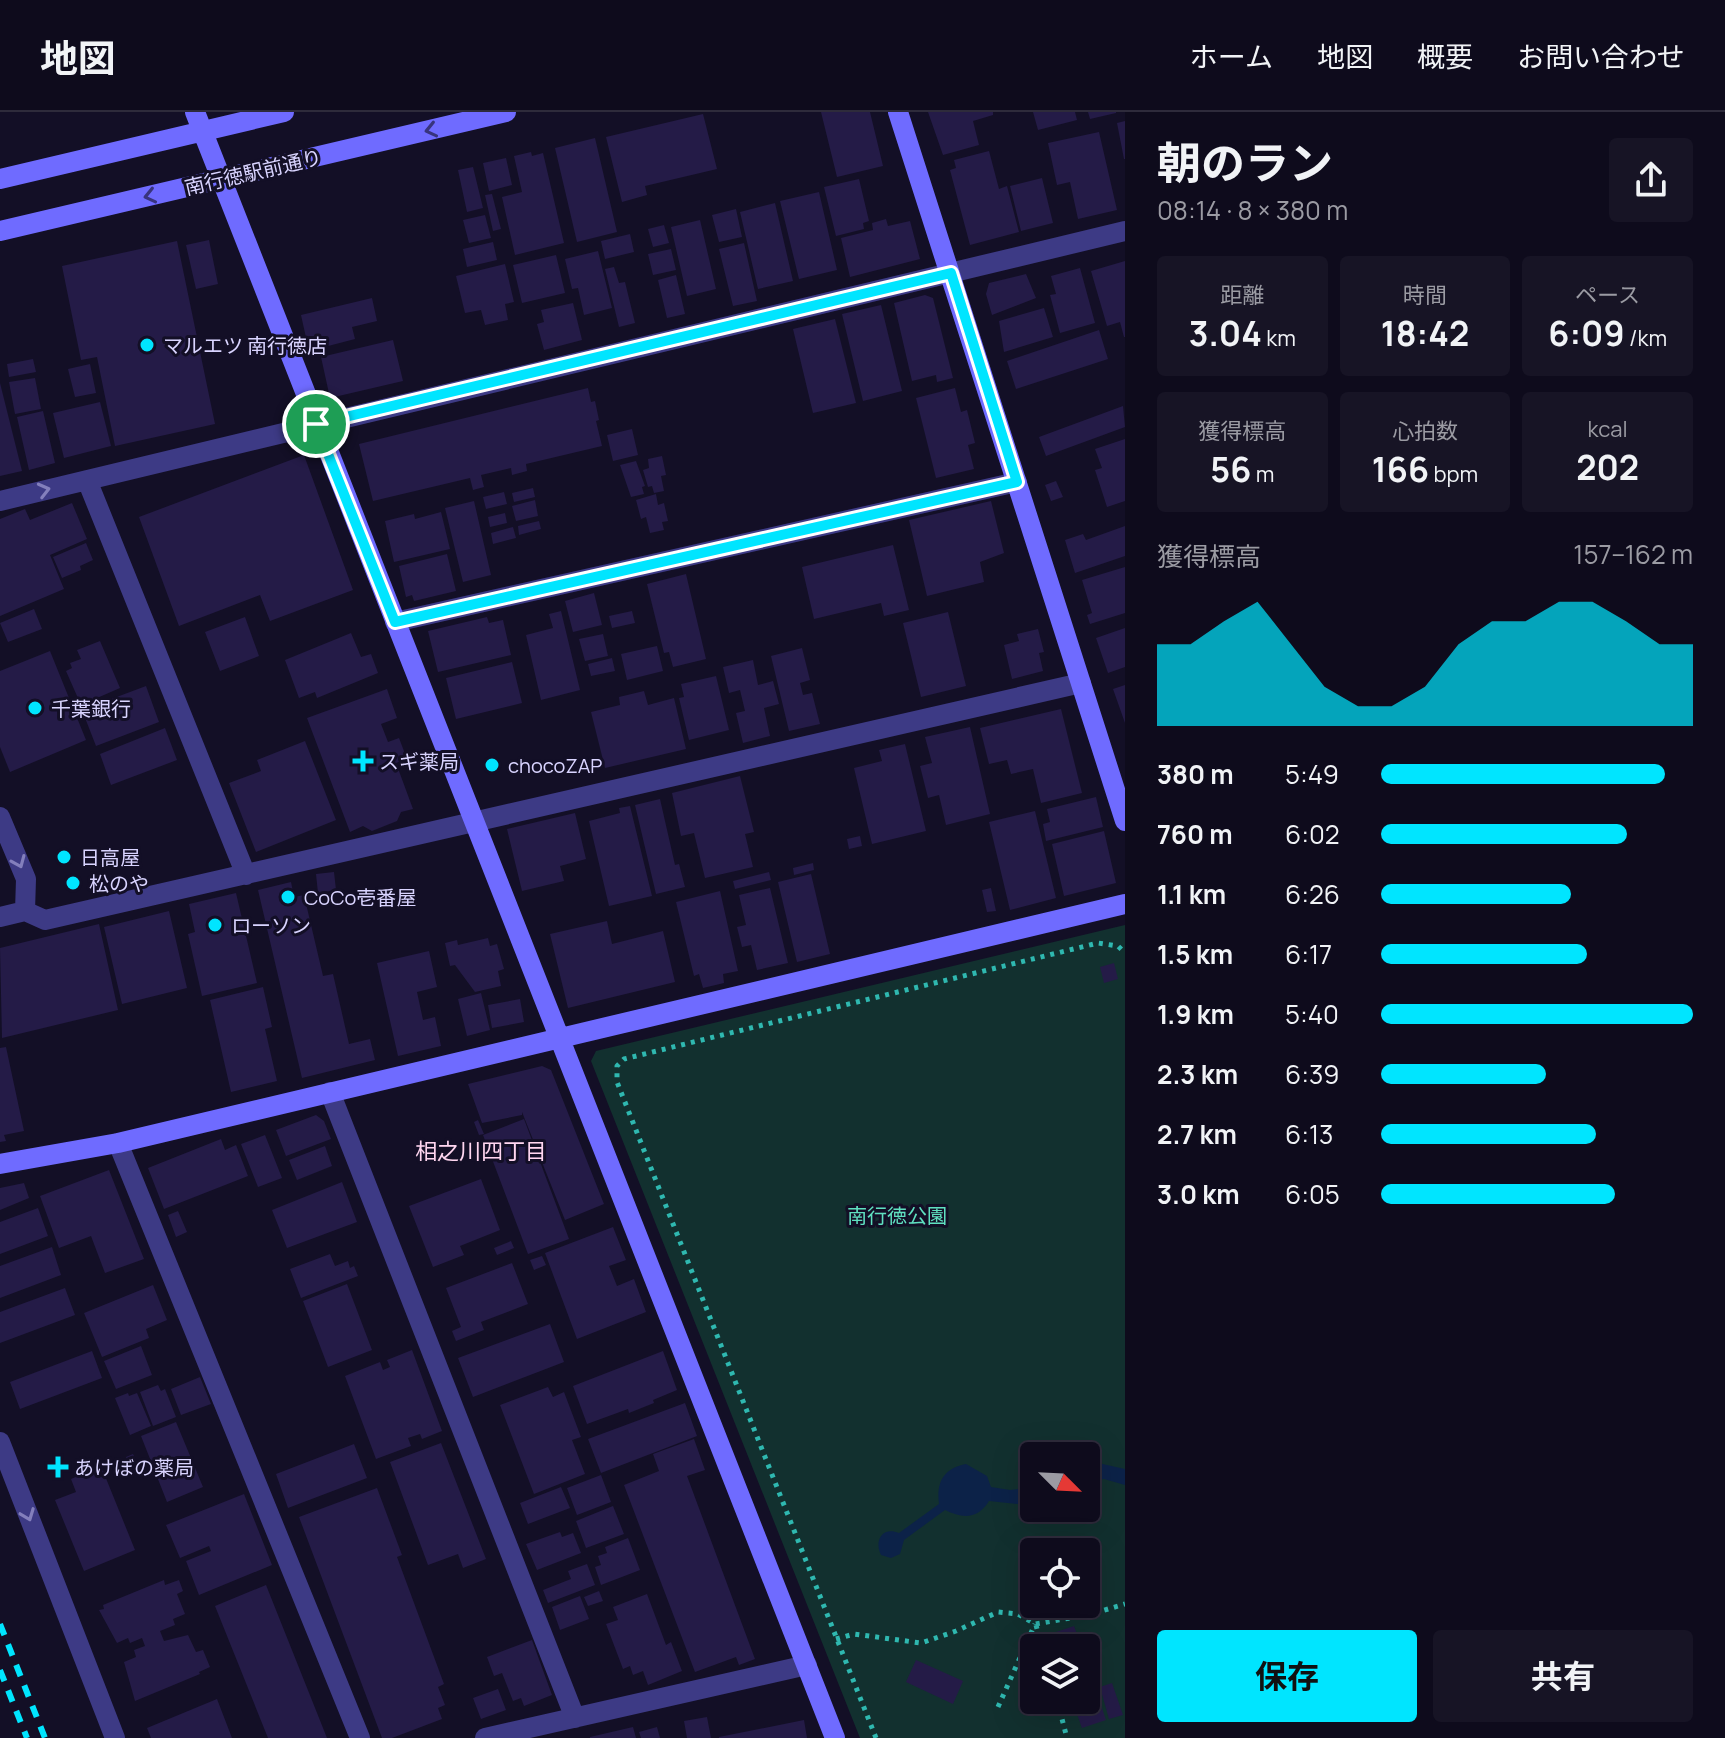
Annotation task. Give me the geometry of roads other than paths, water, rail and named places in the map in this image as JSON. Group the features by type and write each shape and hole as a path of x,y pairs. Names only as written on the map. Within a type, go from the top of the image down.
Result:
{"street":[{"path":"0,179 198,121 284,112"},
{"name":"南行徳駅前通り","path":"0,231 506,112"},
{"path":"898,112 1125,821"},
{"path":"198,121 835,1738"},
{"path":"0,501 1125,231"},
{"path":"87,480 246,875"},
{"path":"395,622 1017,482"},
{"path":"0,917 25,911 45,920 1081,683"},
{"path":"0,817 26,879 25,911"},
{"path":"0,1164 118,1143 1125,904"},
{"path":"330,1092 575,1718"},
{"path":"118,1143 360,1738"},
{"path":"0,1442 115,1738"},
{"path":"485,1738 807,1665"}],"water":[{"path":"1100,1463 1125,1469 1125,1485 1100,1480"},
{"path":"966,1464 987,1476 991,1487 1020,1489 1020,1503 989,1501 970,1516 945,1510 904,1540 900,1554 891,1558 881,1555 878,1545 881,1536 893,1531 899,1533 939,1504 943,1477"}],"railway":[{"path":"0,1624 45,1738"},
{"path":"0,1670 27,1738"}],"place":[{"name":"マルエツ 南行徳店","path":"147,345"},
{"name":"千葉銀行","path":"35,708"},
{"name":"スギ薬局","path":"363,761"},
{"name":"chocoZAP","path":"492,765"},
{"name":"日高屋","path":"64,857"},
{"name":"松のや","path":"73,883"},
{"name":"CoCo壱番屋","path":"288,897"},
{"name":"ローソン","path":"215,925"},
{"name":"あけぼの薬局","path":"58,1467"}],"district":[{"name":"相之川四丁目","path":"481,1151"}],"park label":[{"name":"南行徳公園","path":"897,1215"}]}
